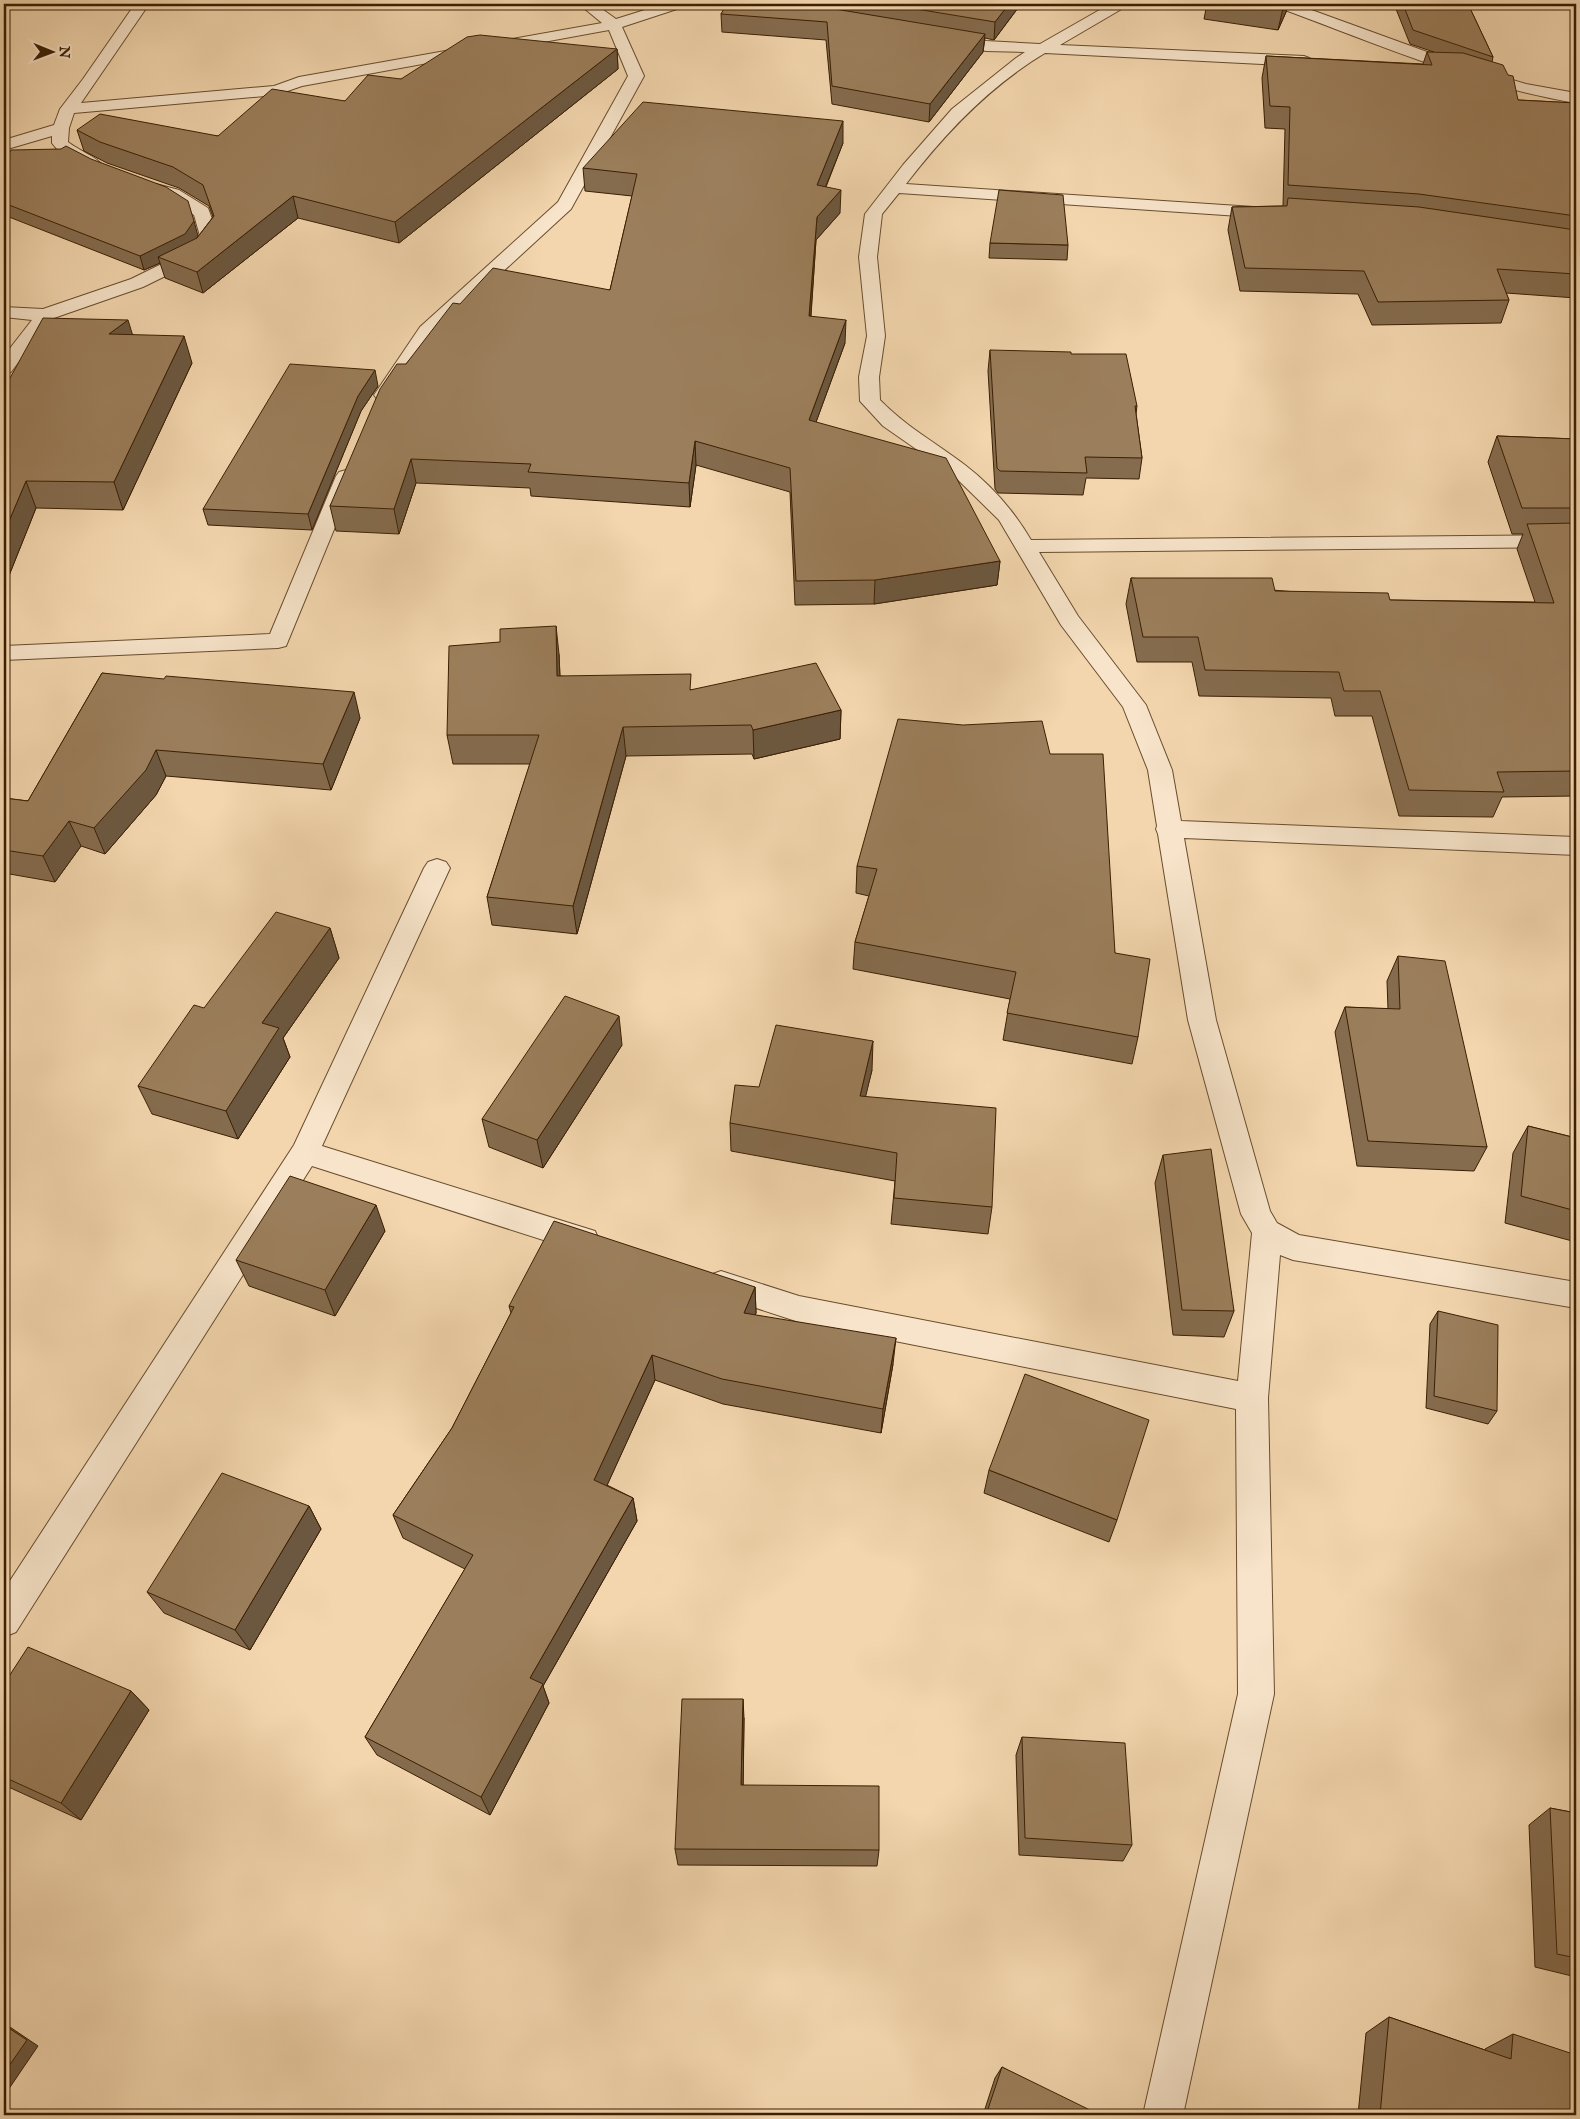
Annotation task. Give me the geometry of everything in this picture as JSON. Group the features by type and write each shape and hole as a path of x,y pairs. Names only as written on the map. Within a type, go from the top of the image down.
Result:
{"street":[{"path":"110,174 72,154 60,143 61,128 68,109 90,82 142,4"},
{"path":"372,412 426,331 566,205 636,76 614,24 586,4"},
{"path":"68,109 276,90 298,82 614,24 678,4"},
{"path":"1120,4 1021,61 958,112 874,214 868,258 876,336 869,377 870,401 890,422 959,470 1007,517 1069,620 1134,706 1160,770 1168,829 1202,1020 1256,1214 1267,1232 1292,1247 1576,1295"},
{"path":"1282,4 1458,68 1523,88 1576,98"},
{"path":"937,38 986,46 1320,62"},
{"path":"1409,66 1458,68"},
{"path":"4,145 61,128"},
{"path":"4,312 45,315 137,283 196,254 209,236 202,212 172,194 141,184"},
{"path":"894,188 1286,214"},
{"path":"4,368 45,315"},
{"path":"4,653 278,642 354,458"},
{"path":"1025,546 1576,541"},
{"path":"1168,829 1576,846"},
{"path":"4,1620 305,1152 437,868"},
{"path":"305,1152 609,1248"},
{"path":"1163,2115 1256,1694 1252,1398 1267,1232"},
{"path":"694,1275 799,1309 1252,1398"}],"building":[{"path":"727,4 805,4 985,34 930,104 832,86 827,22 721,14"},
{"path":"886,4 1009,4 995,22"},
{"path":"1403,4 1468,4 1493,57 1413,30"},
{"path":"480,35 617,49 395,222 293,196 197,272 158,257 197,238 214,216 203,185 173,167 100,142 77,130 100,114 218,136 272,89 345,101 368,75 401,79 467,37"},
{"path":"1427,52 1463,53 1503,65 1508,75 1513,76 1518,100 1576,103 1576,216 1419,194 1288,185 1290,107 1270,106 1266,56 1432,65"},
{"path":"643,102 843,121 817,185 841,190 817,217 809,316 846,320 809,420 946,458 1000,561 875,580 796,581 790,468 695,441 689,483 528,472 531,464 411,459 394,509 330,506 380,389 397,364 406,364 453,303 460,304 493,268 610,290 637,174 583,168"},
{"path":"66,146 91,159 166,187 188,201 194,221 185,234 140,256 4,203 4,163 11,150 61,149"},
{"path":"999,190 1063,195 1068,245 990,243"},
{"path":"1288,198 1419,207 1576,230 1576,274 1497,269 1509,300 1378,302 1364,271 1245,268 1232,207 1287,206"},
{"path":"43,318 128,320 109,334 184,336 114,482 26,481 4,533 4,389"},
{"path":"990,350 1071,352 1071,354 1126,354 1137,406 1135,406 1142,458 1085,457 1087,473 1000,471 997,468"},
{"path":"290,364 375,370 358,396 308,514 203,509"},
{"path":"1497,436 1576,439 1576,508 1522,508"},
{"path":"1576,523 1576,771 1497,772 1504,792 1409,790 1380,691 1344,691 1339,672 1205,670 1198,637 1143,637 1131,578 1272,578 1275,591 1388,593 1390,600 1554,603 1527,524"},
{"path":"556,626 557,676 691,674 690,690 816,663 841,710 753,730 751,725 623,727 573,906 487,897 539,735 447,735 449,646 500,642 500,629"},
{"path":"102,673 164,679 166,676 354,692 323,764 156,750 146,770 94,828 69,821 43,856 4,850 4,798 28,801"},
{"path":"898,719 963,725 1042,721 1050,754 1103,754 1115,953 1150,959 1138,1037 1007,1013 1016,972 855,942 877,869 857,866"},
{"path":"276,912 330,928 262,1023 279,1028 226,1111 138,1086 194,1005 204,1008"},
{"path":"1398,956 1445,961 1487,1147 1368,1141 1345,1007 1400,1009"},
{"path":"565,996 619,1016 537,1140 482,1119"},
{"path":"776,1025 873,1041 860,1096 996,1108 992,1207 894,1198 897,1153 730,1123 735,1085 759,1087"},
{"path":"1528,1126 1576,1138 1576,1211 1521,1196"},
{"path":"1211,1149 1234,1311 1182,1310 1163,1155"},
{"path":"290,1176 376,1205 325,1290 236,1260"},
{"path":"554,1221 755,1287 744,1313 896,1338 883,1409 722,1379 652,1355 594,1480 633,1498 530,1678 543,1684 481,1797 365,1737 473,1555 393,1515 452,1428 514,1307 509,1306"},
{"path":"1438,1311 1498,1325 1497,1411 1434,1396"},
{"path":"1025,1374 1149,1420 1117,1520 989,1470"},
{"path":"222,1473 309,1506 235,1630 147,1592"},
{"path":"28,1647 131,1691 61,1803 4,1777 4,1684"},
{"path":"682,1699 743,1699 741,1785 879,1786 879,1850 675,1849"},
{"path":"1022,1737 1125,1743 1132,1845 1025,1838"},
{"path":"1550,1808 1576,1813 1576,1958 1557,1954"},
{"path":"1389,2017 1511,2059 1513,2034 1576,2055 1576,2115 1380,2115"},
{"path":"4,2025 27,2040 4,2073"},
{"path":"1002,2067 1092,2111 1091,2115 986,2115"}]}
